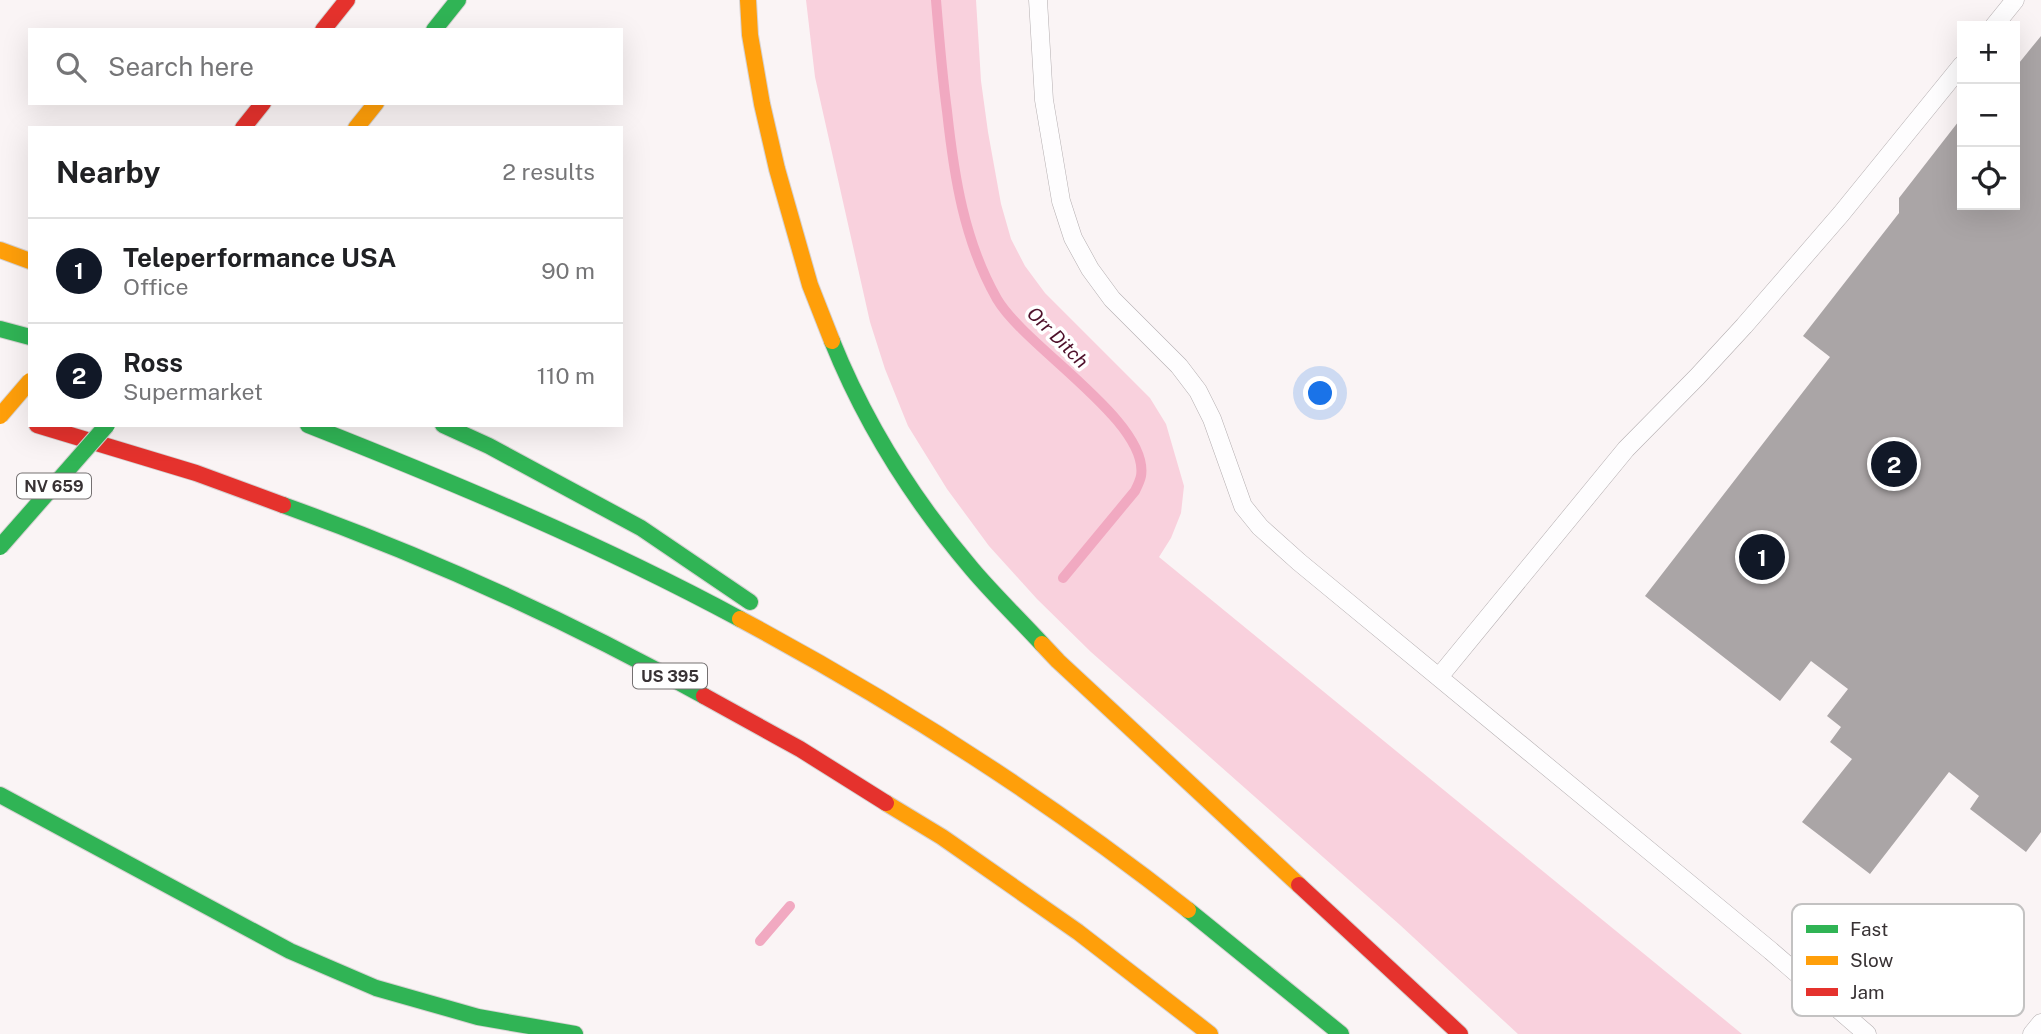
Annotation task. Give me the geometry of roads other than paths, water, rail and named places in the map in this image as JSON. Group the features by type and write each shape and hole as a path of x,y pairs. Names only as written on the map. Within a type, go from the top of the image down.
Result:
{"main road":[{"path":"325,28 347,0"},
{"path":"436,28 458,0"},
{"path":"748,0 750,35 762,104 777,169 810,285 843,367 878,433 931,517 973,570 1058,661 1460,1034"},
{"path":"245,126 261,105"},
{"path":"358,126 374,105"},
{"path":"0,250 28,260"},
{"path":"0,329 28,336"},
{"path":"15,422 28,386"},
{"name":"US 395","path":"38,427 70,434 180,468 356,531 526,605 693,688 762,725 837,771 1011,884 1100,948 1210,1034"},
{"name":"NV 659","path":"0,547 105,427"},
{"path":"313,427 470,491 671,583 784,644 908,716 981,762 1097,842 1219,934 1341,1034"},
{"path":"447,427 489,446 641,528 683,555 908,716"},
{"path":"0,795 290,951 376,988 478,1017 575,1034"},
{"path":"0,806 29,812"}],"lane":[{"path":"1038,0 1044,100 1061,201 1073,238 1090,269 1112,299 1180,366 1198,391 1212,419 1243,506 1260,527 1299,562 1792,969"},
{"path":"1998,21 2015,0"},
{"path":"1439,677 1626,449 1744,326 1841,214 1957,71"},
{"path":"1846,1016 1867,1034"},
{"path":"2032,1034 2041,1023"}],"waterway":[{"name":"Orr Ditch","path":"936,0 957,184 976,254 986,277 997,299 1012,318 1107,409 1126,432 1139,455 1141,476 1135,491 1063,578"},
{"name":"Orr Ditch","path":"760,941 790,906"}],"place":[{"name":"Ross","path":"1894,464"},
{"name":"Teleperformance USA","path":"1762,557"}]}
